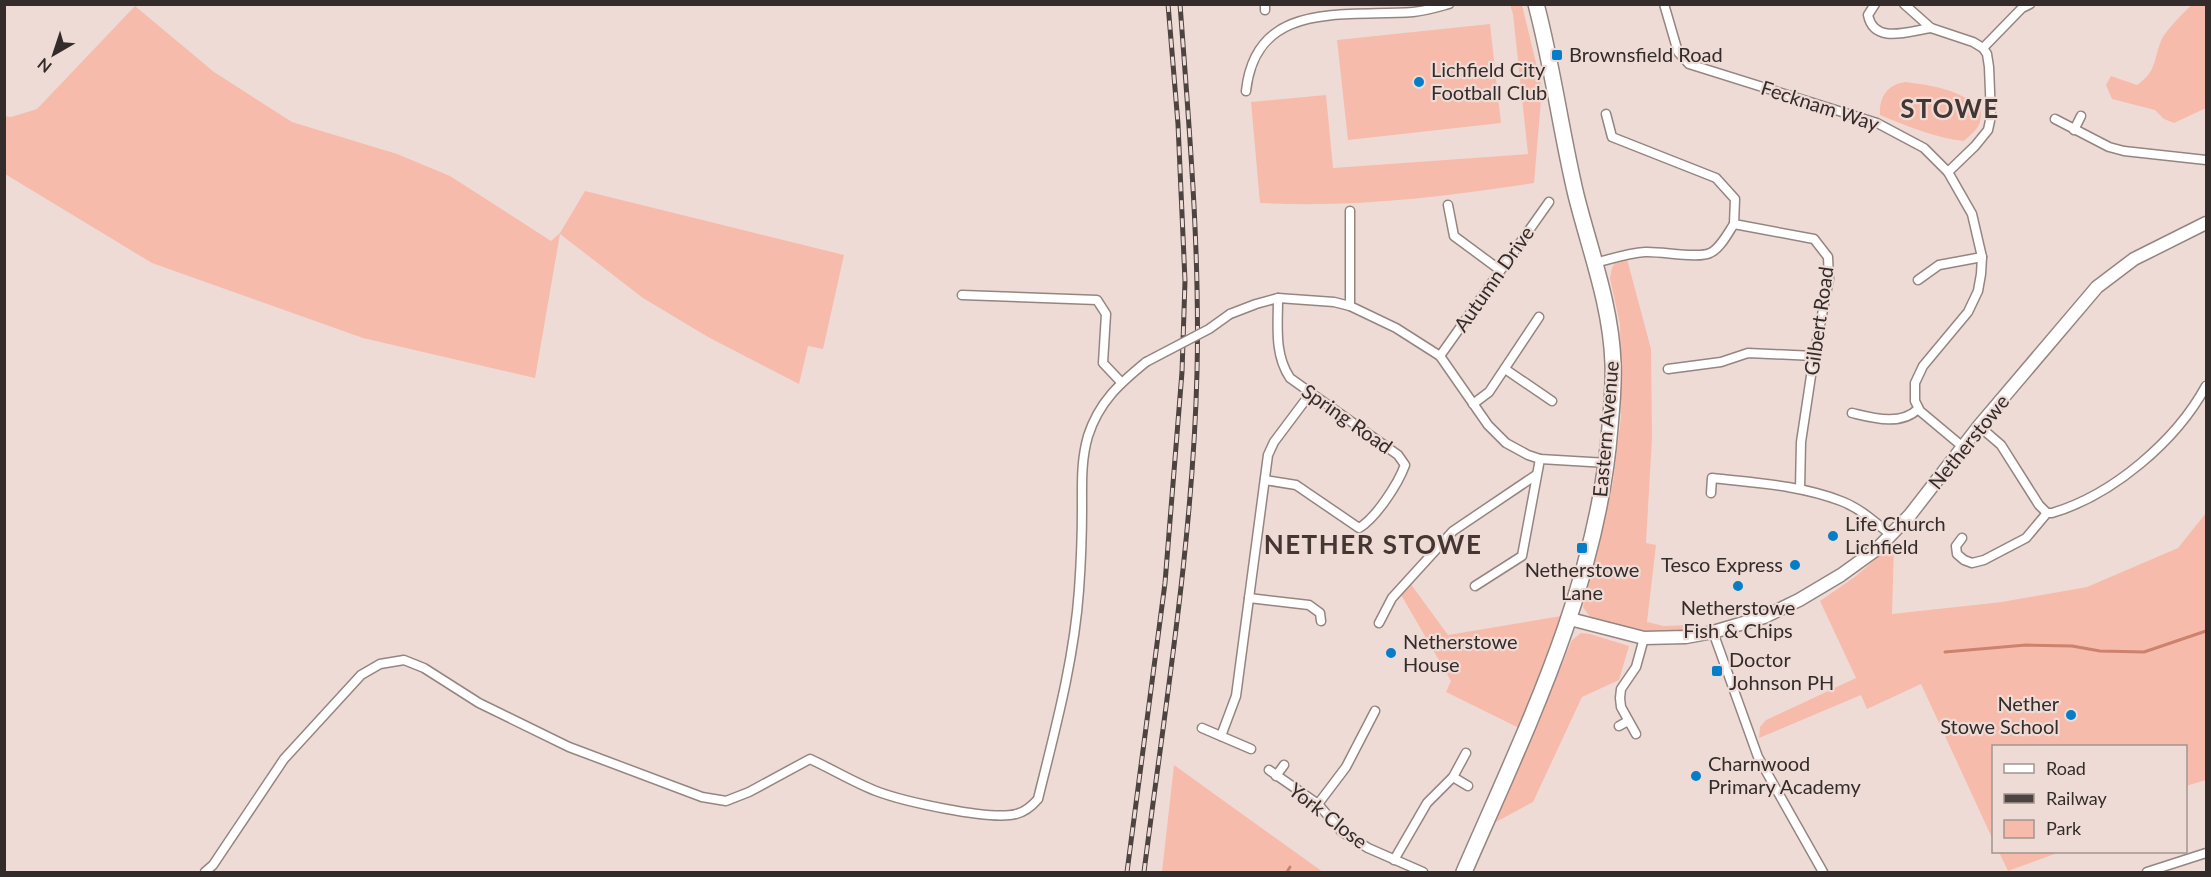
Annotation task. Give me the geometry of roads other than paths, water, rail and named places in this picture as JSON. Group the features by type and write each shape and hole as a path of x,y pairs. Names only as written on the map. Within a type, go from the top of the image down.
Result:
{"highway":[{"name":"Eastern Avenue","path":"1464,873 1525,734 1570,619 1596,522 1607,463 1613,363 1609,317 1576,196 1548,47 1536,4"}],"street":[{"path":"1246,91 1249,67 1261,44 1276,27 1294,17 1349,11 1415,12 1449,4"},
{"name":"Fecknam Way","path":"1664,4 1678,52 1689,64 1877,123 1924,148 1948,172 1972,214 1982,257 1981,274 1978,291 1968,312 1923,366 1915,383 1915,401 1918,408"},
{"path":"1875,4 1868,15 1869,22 1875,30 1883,34 1931,28"},
{"path":"1904,4 1931,28 1973,42 1983,48 1989,67 1991,116 1988,130 1948,172"},
{"path":"1983,48 2022,8 2030,4"},
{"path":"1595,263 1643,252 1710,254 1734,224 1735,199 1716,178 1612,137 1606,114"},
{"path":"2074,130 2081,116"},
{"path":"2055,119 2109,147 2124,151 2206,160"},
{"name":"Autumn Drive","path":"1440,356 1549,202"},
{"path":"1448,205 1454,236 1500,270"},
{"path":"1350,211 1350,306"},
{"name":"Netherstowe","path":"1570,619 1644,638 1672,639 1713,632 1764,617 1799,600 1841,575 1891,536 1927,494 1979,426 2097,287 2134,259 2206,223"},
{"name":"Gilbert Road","path":"1734,224 1814,239 1828,257 1829,279 1814,356 1802,442 1800,489"},
{"path":"1918,280 1939,266 1982,257"},
{"path":"963,295 1097,300 1106,314 1103,363 1121,382"},
{"path":"205,873 213,865 285,759 361,675 380,664 404,660 424,668 479,703 569,747 702,797 726,801 749,792 810,759 876,791 912,801 976,814 1016,814 1029,808 1038,799 1068,676 1079,591 1082,544 1081,468 1089,435 1104,401 1121,382 1146,362 1209,329 1230,314 1256,303 1278,298 1334,302 1350,306 1396,328 1440,356 1488,425 1506,443 1540,459 1607,463"},
{"name":"Spring Road","path":"1265,480 1296,485 1359,528 1369,522 1402,475 1405,465 1398,455 1290,378 1282,367 1278,352 1278,298"},
{"path":"1473,404 1489,392 1539,317"},
{"path":"1668,369 1721,362 1748,353 1814,356"},
{"path":"1505,369 1552,401"},
{"path":"1962,538 1956,546 1957,554 1964,560 1972,562 1984,560 2026,538 2047,513 2061,511 2110,486 2133,470 2175,431 2190,414 2206,386"},
{"path":"1221,736 1236,696 1268,455 1274,442 1310,394"},
{"path":"1852,414 1888,420 1912,414 1918,408 1963,447"},
{"path":"1979,426 2001,445 2039,505 2047,513"},
{"path":"1475,585 1522,556 1540,459"},
{"path":"1379,623 1392,598 1453,531 1536,475"},
{"path":"1711,493 1712,478 1800,489 1843,501 1866,515 1891,536"},
{"path":"1249,598 1309,605 1320,614 1321,621"},
{"path":"1713,632 1758,757 1823,873"},
{"path":"1636,734 1621,707 1621,689 1636,667 1644,638"},
{"path":"1318,804 1346,767 1375,711"},
{"path":"1619,726 1628,721"},
{"path":"1202,728 1251,749"},
{"path":"1394,860 1427,802 1453,777 1466,753"},
{"name":"York Close","path":"1284,765 1272,773 1318,804 1341,831 1368,848 1423,873"},
{"path":"1453,777 1468,786"},
{"path":"2147,873 2206,853"}],"waterway":[{"path":"1945,652 2026,645 2144,652 2206,631"},
{"path":"1287,872 1290,867"}],"railway":[{"path":"1127,872 1165,583 1182,372 1185,281 1178,124 1168,4"},
{"path":"1144,872 1184,560 1197,372 1198,326 1193,188 1180,4"}],"place":[{"name":"Brownsfield Road","path":"1557,55"},
{"name":"Lichfield City Football Club","path":"1419,82"},
{"name":"Life Church Lichfield","path":"1833,536"},
{"name":"Netherstowe Lane","path":"1582,548"},
{"name":"Tesco Express","path":"1795,565"},
{"name":"Netherstowe Fish & Chips","path":"1738,586"},
{"name":"Netherstowe House","path":"1391,653"},
{"name":"Doctor Johnson PH","path":"1717,671"},
{"name":"Nether Stowe School","path":"2071,715"},
{"name":"Charnwood Primary Academy","path":"1696,776"}],"district":[{"name":"STOWE","path":"1950,109"},
{"name":"NETHER STOWE","path":"1373,545"}]}
